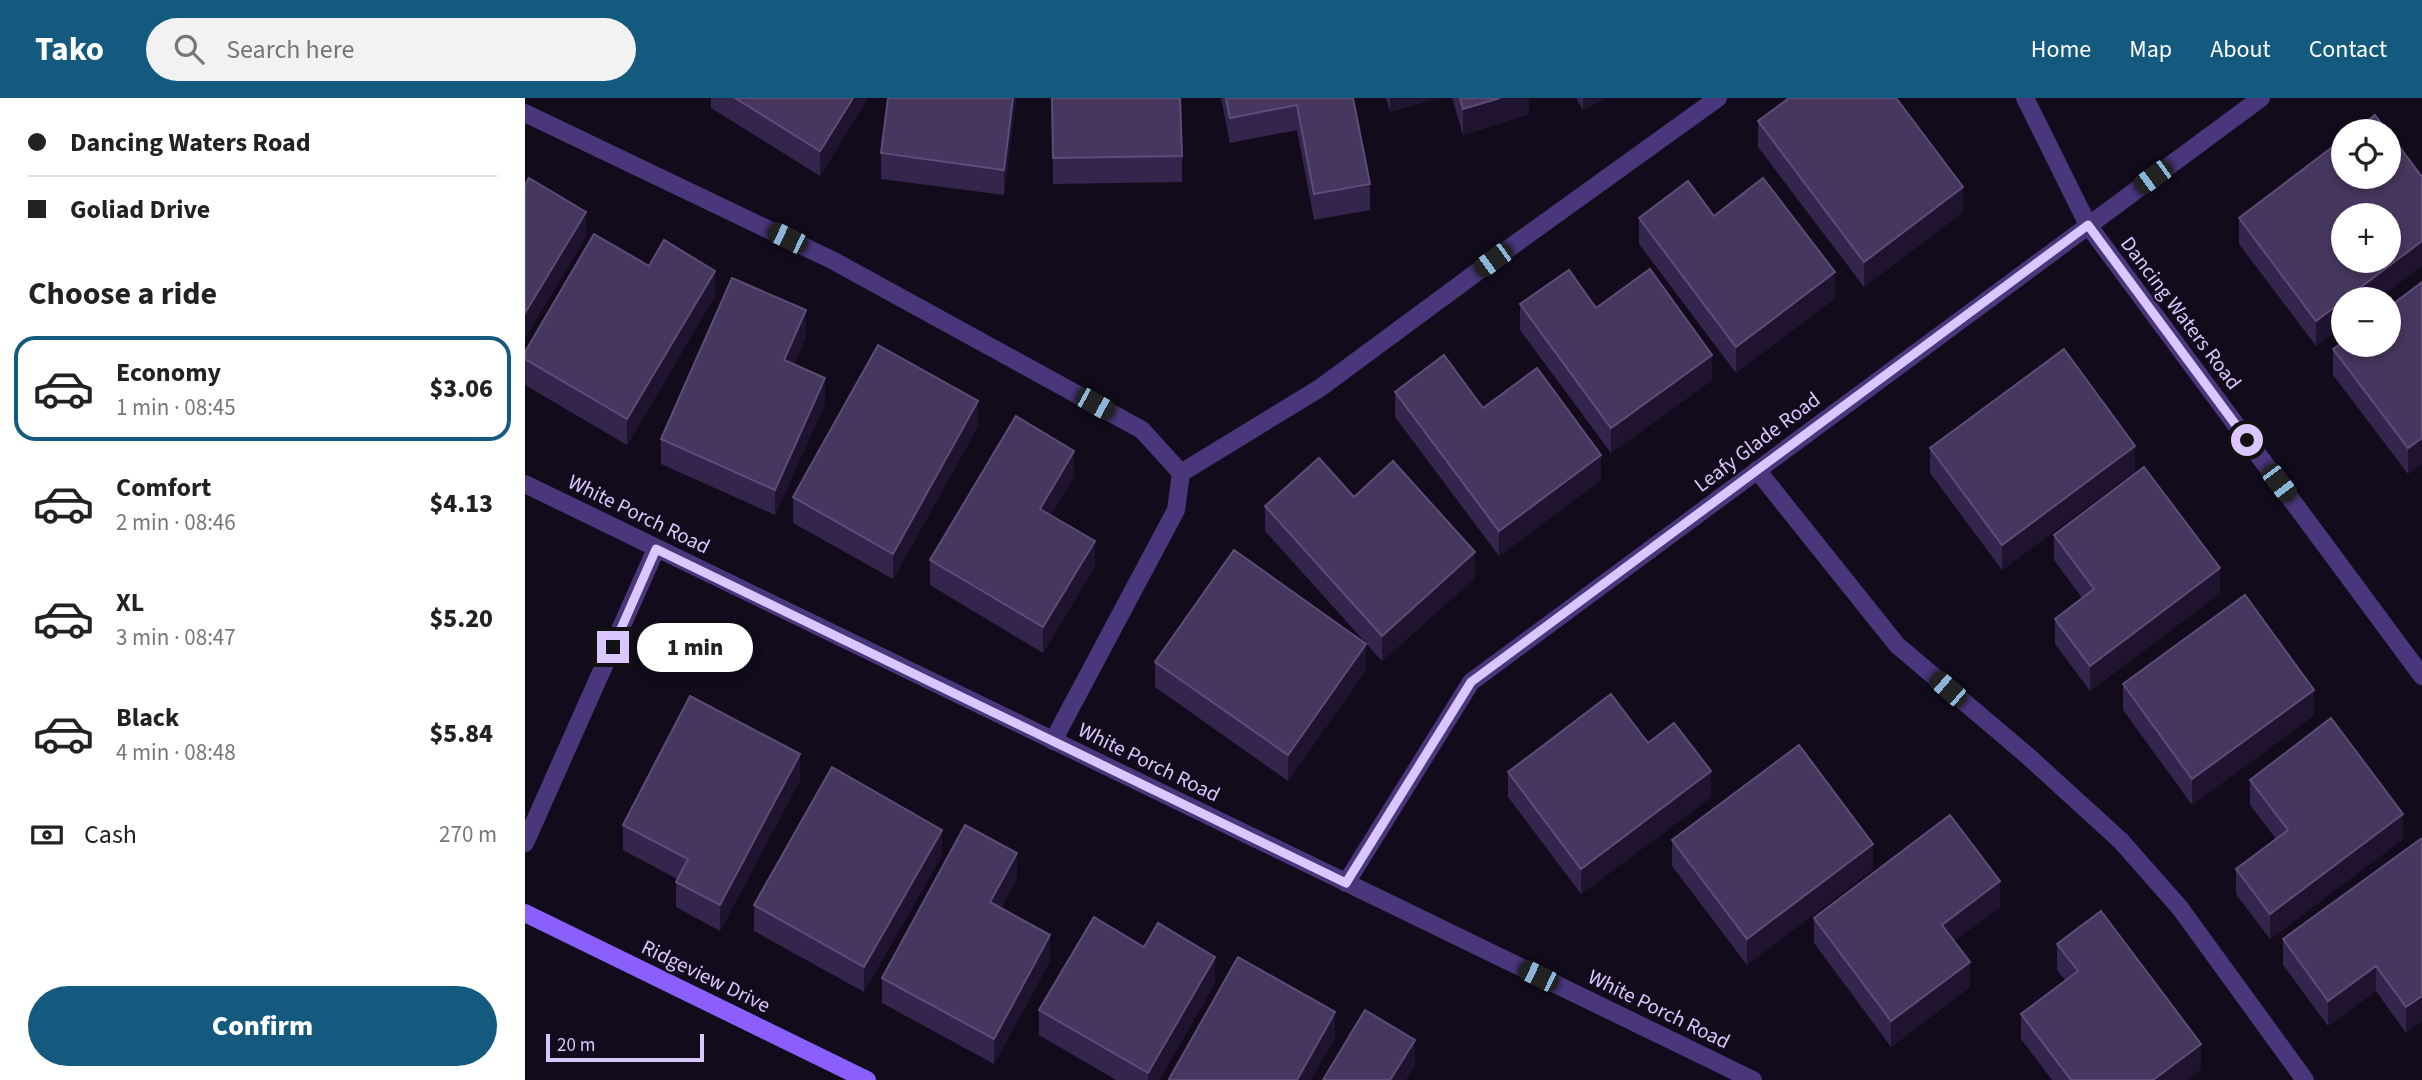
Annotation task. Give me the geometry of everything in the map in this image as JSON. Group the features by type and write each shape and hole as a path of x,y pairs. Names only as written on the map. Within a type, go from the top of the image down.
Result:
{"street":[{"path":"1181,473 1320,388 1718,98"},
{"name":"Dancing Waters Road","path":"2025,98 2088,225 2422,676"},
{"name":"Leafy Glade Road","path":"1346,883 1471,682 2261,98"},
{"path":"525,113 834,261 1119,417 1142,430 1181,473 1176,510 1053,741"},
{"path":"1757,470 1896,645 2029,757 2121,841 2180,908 2305,1080"},
{"name":"White Porch Road","path":"525,484 1753,1080"},
{"path":"525,843 656,549"},
{"name":"Ridgeview Drive","path":"525,913 867,1080"}],"building":[{"path":"735,98 853,98 820,151"},
{"path":"888,98 1013,98 1004,170 881,153"},
{"path":"1052,98 1180,98 1182,156 1053,158"},
{"path":"1226,98 1353,98 1370,184 1314,194 1297,105 1230,118"},
{"path":"1460,98 1500,98 1463,109"},
{"path":"1789,98 1896,98 1963,187 1864,262 1758,121"},
{"path":"2331,148 2331,189 2401,189 2401,149 2422,177 2422,241 2401,257 2401,203 2331,203 2331,273 2380,273 2361,287 2331,287 2331,310 2316,321 2239,218"},
{"path":"529,178 586,212 525,313 525,185"},
{"path":"1763,178 1835,272 1736,347 1639,218 1688,181 1714,216"},
{"path":"594,234 649,266 664,240 715,271 627,419 525,359 525,352"},
{"path":"1650,269 1712,355 1611,428 1520,304 1569,270 1596,308"},
{"path":"732,278 806,310 784,360 825,378 775,490 661,439"},
{"path":"2422,282 2422,438 2408,448 2339,357 2401,357 2401,298"},
{"path":"878,345 978,401 893,554 793,497"},
{"path":"2064,349 2135,446 2002,545 1930,448"},
{"path":"1444,355 1483,408 1537,368 1601,455 1499,531 1395,392"},
{"path":"1016,416 1074,451 1040,509 1095,541 1043,627 930,560"},
{"path":"1319,458 1354,497 1393,461 1475,552 1382,636 1265,506"},
{"path":"2144,467 2220,568 2090,666 2055,619 2094,589 2054,535"},
{"path":"1234,550 1366,644 1288,755 1155,662"},
{"path":"2245,595 2314,690 2192,779 2123,684"},
{"path":"1611,694 1648,743 1674,723 1711,771 1581,869 1508,772"},
{"path":"690,696 800,754 720,905 676,882 688,859 623,825"},
{"path":"2331,718 2403,814 2270,914 2236,869 2288,830 2250,780"},
{"path":"1799,745 1873,844 1747,939 1672,840"},
{"path":"832,767 942,830 864,967 754,905"},
{"path":"1950,815 2000,881 1942,925 1970,962 1891,1021 1814,918"},
{"path":"965,825 1017,853 990,902 1050,935 994,1039 882,978"},
{"path":"2422,838 2422,996 2406,1007 2376,966 2328,1001 2283,939"},
{"path":"2101,911 2201,1044 2153,1080 2071,1080 2021,1014 2078,971 2057,944"},
{"path":"1094,917 1144,947 1158,923 1215,957 1148,1073 1039,1010"},
{"path":"1238,957 1335,1012 1297,1080 1169,1079"},
{"path":"1365,1010 1415,1040 1390,1080 1323,1080"}],"route":[{"path":"613,647 656,549 1346,883 1471,682 2088,225 2247,440"}]}
